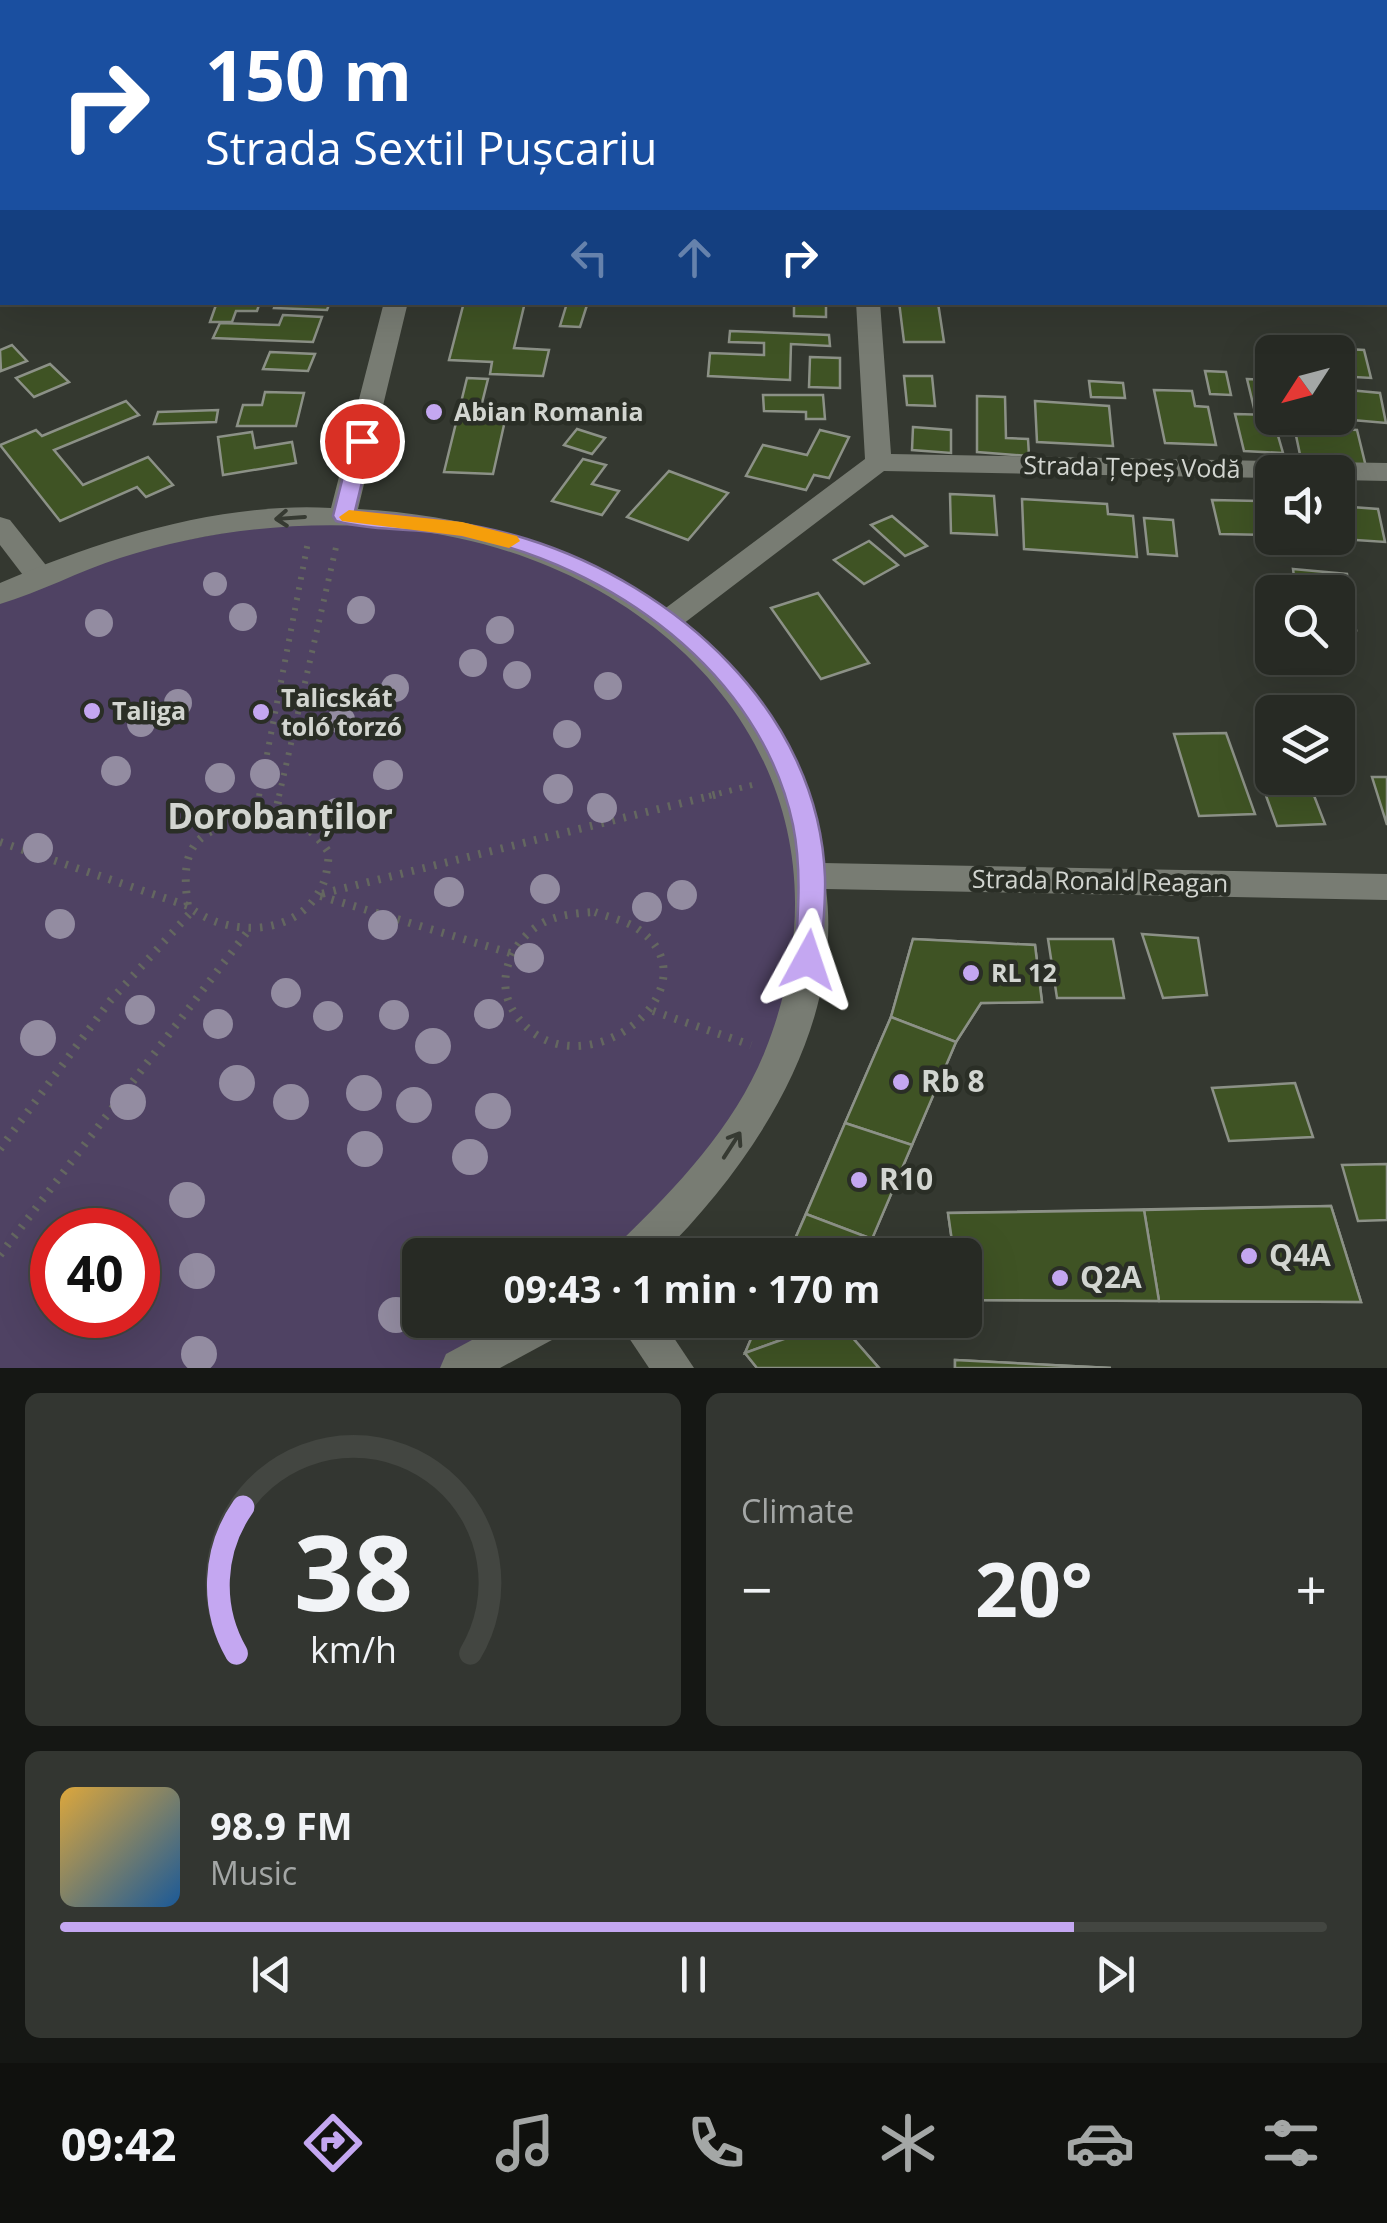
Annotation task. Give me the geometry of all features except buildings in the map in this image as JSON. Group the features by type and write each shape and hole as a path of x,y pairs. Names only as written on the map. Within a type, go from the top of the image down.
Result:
{"street":[{"path":"328,516 395,305"},
{"path":"669,620 878,462 868,305"},
{"name":"Strada Țepeș Vodă","path":"878,462 1387,472"},
{"path":"0,594 129,545 184,532 328,516 462,529 522,544 622,588 669,620 706,652 740,689 790,776 805,823 813,876 812,932 804,989 782,1056 757,1107 719,1164 652,1238"},
{"path":"0,526 39,576"},
{"name":"Strada Ronald Reagan","path":"813,876 1387,887"},
{"path":"460,1368 516,1338"},
{"path":"651,1338 674,1368"}],"path":[{"path":"275,814 328,516"},
{"path":"256,815 328,516"},
{"path":"317,895 790,776"},
{"path":"0,842 190,908 206,922 226,929 248,930 275,924 299,912 317,895 327,878 329,860 324,843 312,829 275,814 256,815 220,826 193,849 181,878 190,908"},
{"path":"317,895 510,953"},
{"path":"0,1149 110,1002 190,908"},
{"path":"582,913 620,918 641,930 656,947 663,968 663,990 652,1012 634,1029 610,1042 583,1046 556,1043 532,1032 514,1016 505,996 503,974 510,953 525,934 546,921 582,913"},
{"path":"0,1255 248,930"},
{"path":"652,1012 782,1056"}],"shaded area":[{"path":"313,516 522,544 706,652 805,823 782,1055 647,1238 402,1238 402,1338 516,1338 460,1368 0,1368 0,594 85,559"}],"slow traffic":[{"path":"349,517 405,520 509,541"}],"place":[{"name":"Abian Romania","path":"434,412"},
{"name":"Taliga","path":"92,711"},
{"name":"Talicskát toló torzó","path":"261,712"},
{"name":"RL 12","path":"971,973"},
{"name":"Rb 8","path":"901,1082"},
{"name":"R10","path":"859,1180"},
{"name":"Q4A","path":"1249,1256"},
{"name":"Q2A","path":"1060,1278"}],"district":[{"name":"Dorobanților","path":"280,817"}],"route":[{"path":"362,441 343,516 462,529 522,544 572,564 622,588 669,620 740,689 790,776 805,823 813,876 808,960"}]}
